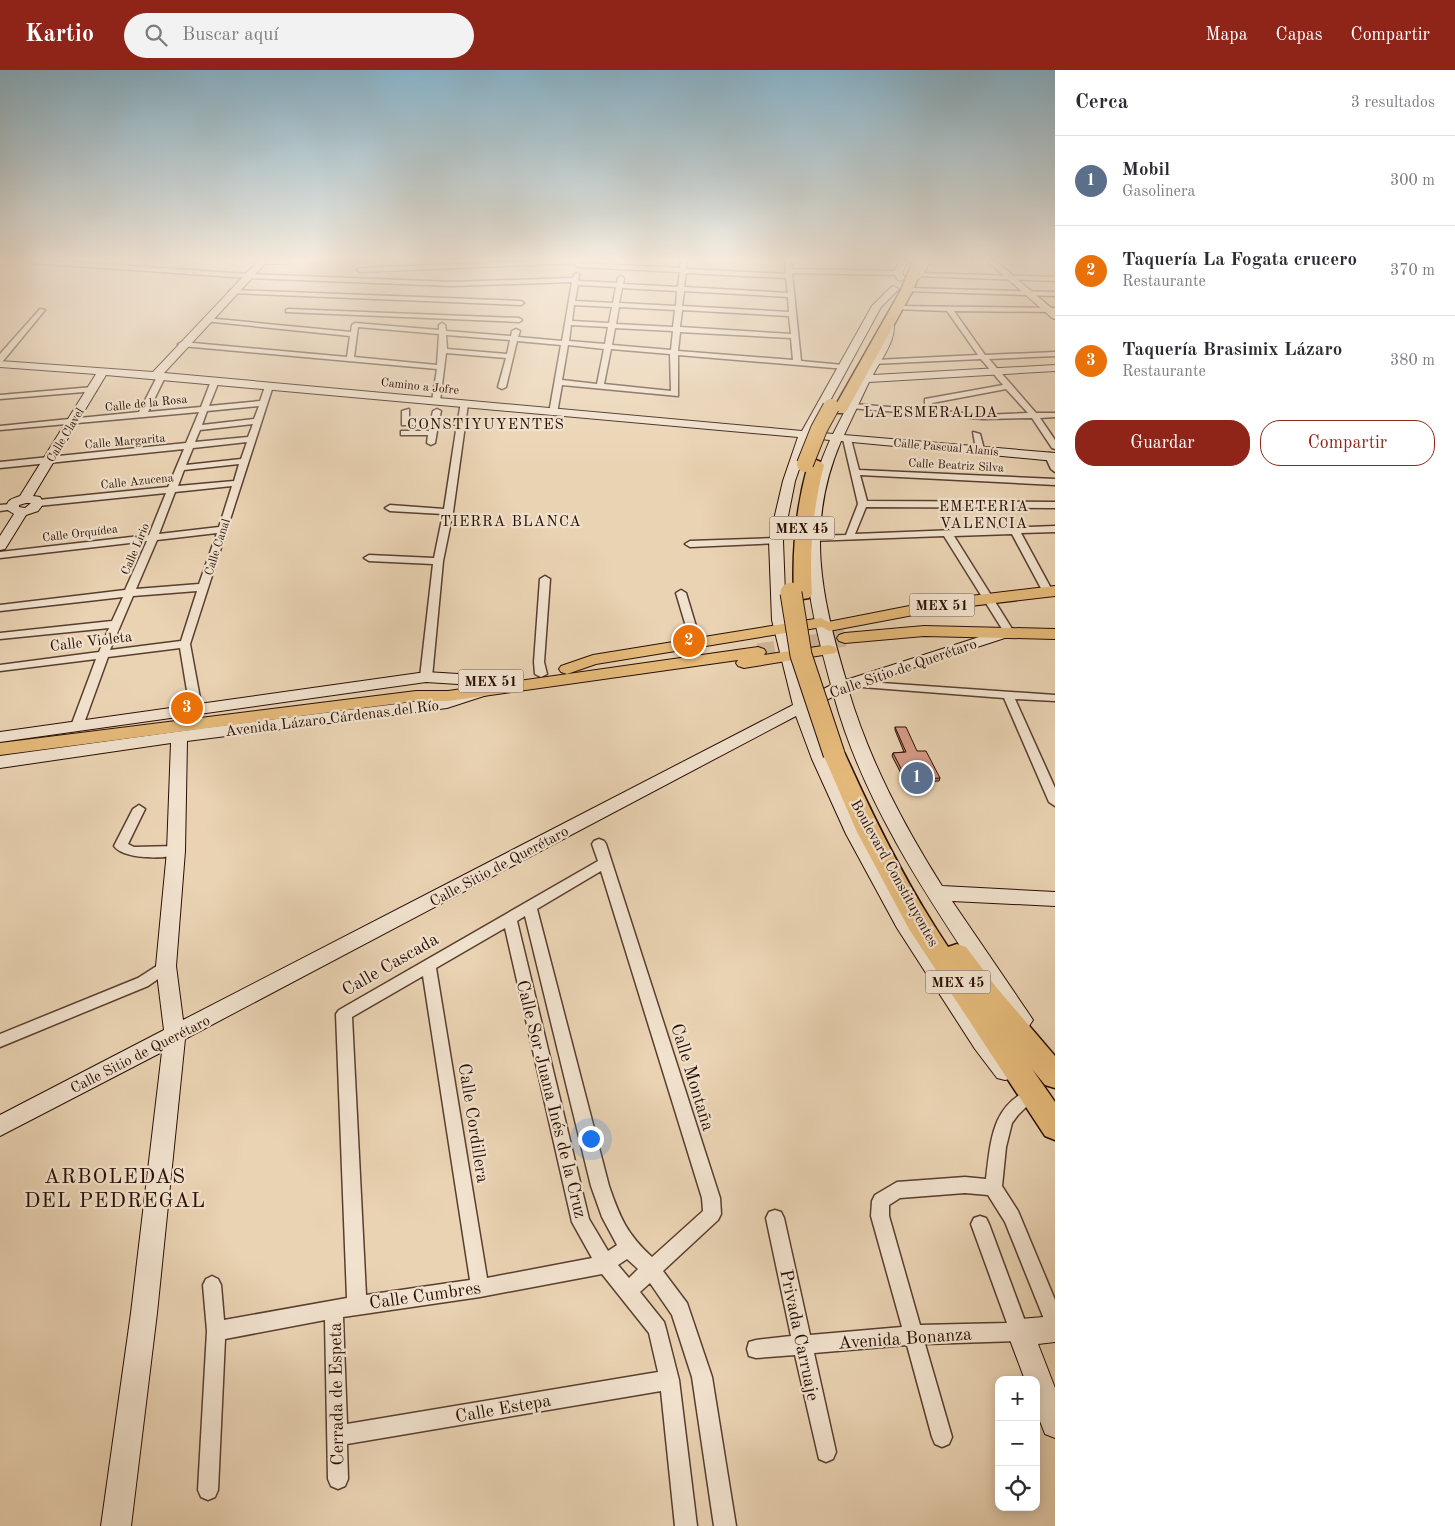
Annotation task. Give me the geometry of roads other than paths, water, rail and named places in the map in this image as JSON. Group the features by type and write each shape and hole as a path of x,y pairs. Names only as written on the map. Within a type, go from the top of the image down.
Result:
{"highway":[{"name":"Boulevard Constituyentes","path":"859,370 819,429 805,464 793,510 789,568 793,620 802,662 834,754 877,832 934,921 987,995 1055,1076"},
{"name":"Boulevard Constituyentes","path":"877,832 918,922 1029,1096 1055,1127"}],"main road":[{"path":"159,375 182,344 197,329"},
{"path":"871,329 842,438 820,485 813,539 813,572 829,650 846,685 860,749 900,831 937,893 1002,992 1055,1067"},
{"path":"891,329 890,333 859,370 818,410 805,435 789,481 776,541 779,620 801,707 820,759 855,834 904,923 983,1043 1029,1096 1055,1131"},
{"name":"Camino a Jofre","path":"0,364 159,375 436,406 464,404 842,438"},
{"path":"859,370 995,372 1055,368"},
{"name":"Calle Clavel","path":"0,546 14,506 50,460 103,371"},
{"path":"818,410 831,416 850,411"},
{"name":"Calle Pascual Alanís","path":"842,438 1053,453"},
{"path":"14,506 30,510 38,503"},
{"name":"MEX 51","path":"825,625 946,604 1052,592"},
{"path":"567,670 593,660 781,629 825,625"},
{"name":"MEX 51","path":"845,638 924,631 1055,634"},
{"name":"Calle Sitio de Querétaro","path":"0,1126 801,707 846,685 1009,632"},
{"name":"Avenida Lázaro Cárdenas del Río","path":"0,736 426,677 487,686 526,684 755,648 541,674 487,686 448,696 416,696 0,748"},
{"path":"526,684 569,684 829,650"},
{"name":"Avenida Lázaro Cárdenas del Río","path":"0,762 179,737 447,704 487,686"},
{"path":"116,1526 144,1313 175,1036 166,966 176,851 179,737"},
{"path":"937,893 1055,899"},
{"name":"Avenida Bonanza","path":"1020,1332 1055,1329"},
{"path":"1020,1332 1055,1424"}],"street":[{"path":"0,359 26,329"},
{"path":"301,329 354,334"},
{"path":"350,360 355,329"},
{"path":"403,329 859,370 983,357 1055,354"},
{"path":"432,444 442,352 441,329"},
{"path":"502,388 508,356 517,329"},
{"path":"553,413 567,329"},
{"path":"600,386 611,329"},
{"path":"559,382 675,394 674,352 676,329 794,336"},
{"path":"794,329 797,363"},
{"path":"964,329 995,372 1035,417 1053,453 1055,469"},
{"path":"182,344 439,367"},
{"path":"442,352 508,356"},
{"path":"142,415 159,375"},
{"name":"Calle Lirio","path":"77,726 103,655 153,537 215,381"},
{"name":"Calle Canal","path":"196,709 185,644 269,386"},
{"path":"929,413 928,400 1009,386"},
{"path":"0,396 93,389"},
{"path":"891,400 892,410"},
{"name":"Calle de la Rosa","path":"0,428 264,402"},
{"path":"426,677 438,561 448,512 464,404"},
{"path":"850,411 892,410 983,417 1055,416"},
{"path":"406,411 404,423 461,422"},
{"path":"196,428 258,421"},
{"path":"404,433 433,433"},
{"path":"976,434 980,449"},
{"path":"842,438 856,472 863,504 850,538"},
{"name":"Calle Margarita","path":"0,465 252,440"},
{"path":"180,468 245,461"},
{"name":"Calle Beatriz Silva","path":"856,472 1055,482"},
{"name":"Calle Azucena","path":"38,503 238,483"},
{"path":"863,504 1055,505"},
{"path":"390,508 448,512"},
{"path":"813,539 1053,529 1055,516"},
{"name":"Calle Orquídea","path":"0,555 223,529"},
{"path":"1015,530 1052,592"},
{"path":"947,533 1009,632"},
{"path":"690,544 776,541"},
{"path":"369,558 438,561"},
{"path":"541,674 539,662 545,578"},
{"path":"0,608 129,593 204,587"},
{"path":"681,593 696,644"},
{"path":"0,636 116,624"},
{"name":"Calle Violeta","path":"0,668 185,644"},
{"path":"846,685 1055,698"},
{"path":"1008,695 1055,802"},
{"path":"139,808 121,846 132,852 176,851"},
{"name":"Calle Montaña","path":"599,844 710,1198 712,1214 628,1291"},
{"name":"Calle Cascada","path":"357,1305 344,1014 605,862"},
{"name":"Calle Sor Juana Inés de la Cruz","path":"529,906 600,1186 611,1217 628,1247 651,1269 680,1310 702,1377 725,1526"},
{"name":"Calle Sor Juana Inés de la Cruz","path":"509,917 581,1222 606,1264 657,1329 669,1380 686,1526"},
{"name":"Calle Cordillera","path":"428,964 480,1288"},
{"path":"0,1041 143,982 166,966"},
{"path":"1029,1096 1012,1107 1002,1124 993,1187 1012,1217 1055,1322"},
{"path":"942,1438 880,1216 882,1201 896,1190 966,1185 993,1187"},
{"name":"Privada Carruaje","path":"775,1218 826,1452"},
{"path":"980,1224 1020,1332"},
{"name":"Calle Cumbres","path":"216,1331 357,1305 480,1288 606,1264 628,1247"},
{"path":"208,1490 216,1331 212,1285"},
{"name":"Cerrada de Espeta","path":"334,1309 338,1479"},
{"name":"Avenida Bonanza","path":"756,1349 914,1335 1020,1332"},
{"name":"Calle Estepa","path":"337,1436 669,1380"}],"tunnel":[{"path":"758,652 845,638"}],"place":[{"name":"Taquería La Fogata crucero","path":"689,641"},
{"name":"Taquería Brasimix Lázaro","path":"187,708"},
{"name":"Mobil","path":"917,778"}],"district":[{"name":"LA ESMERALDA","path":"931,412"},
{"name":"CONSTIYUYENTES","path":"486,424"},
{"name":"EMETERIA VALENCIA","path":"984,514"},
{"name":"TIERRA BLANCA","path":"511,521"},
{"name":"ARBOLEDAS DEL PEDREGAL","path":"115,1188"}]}
